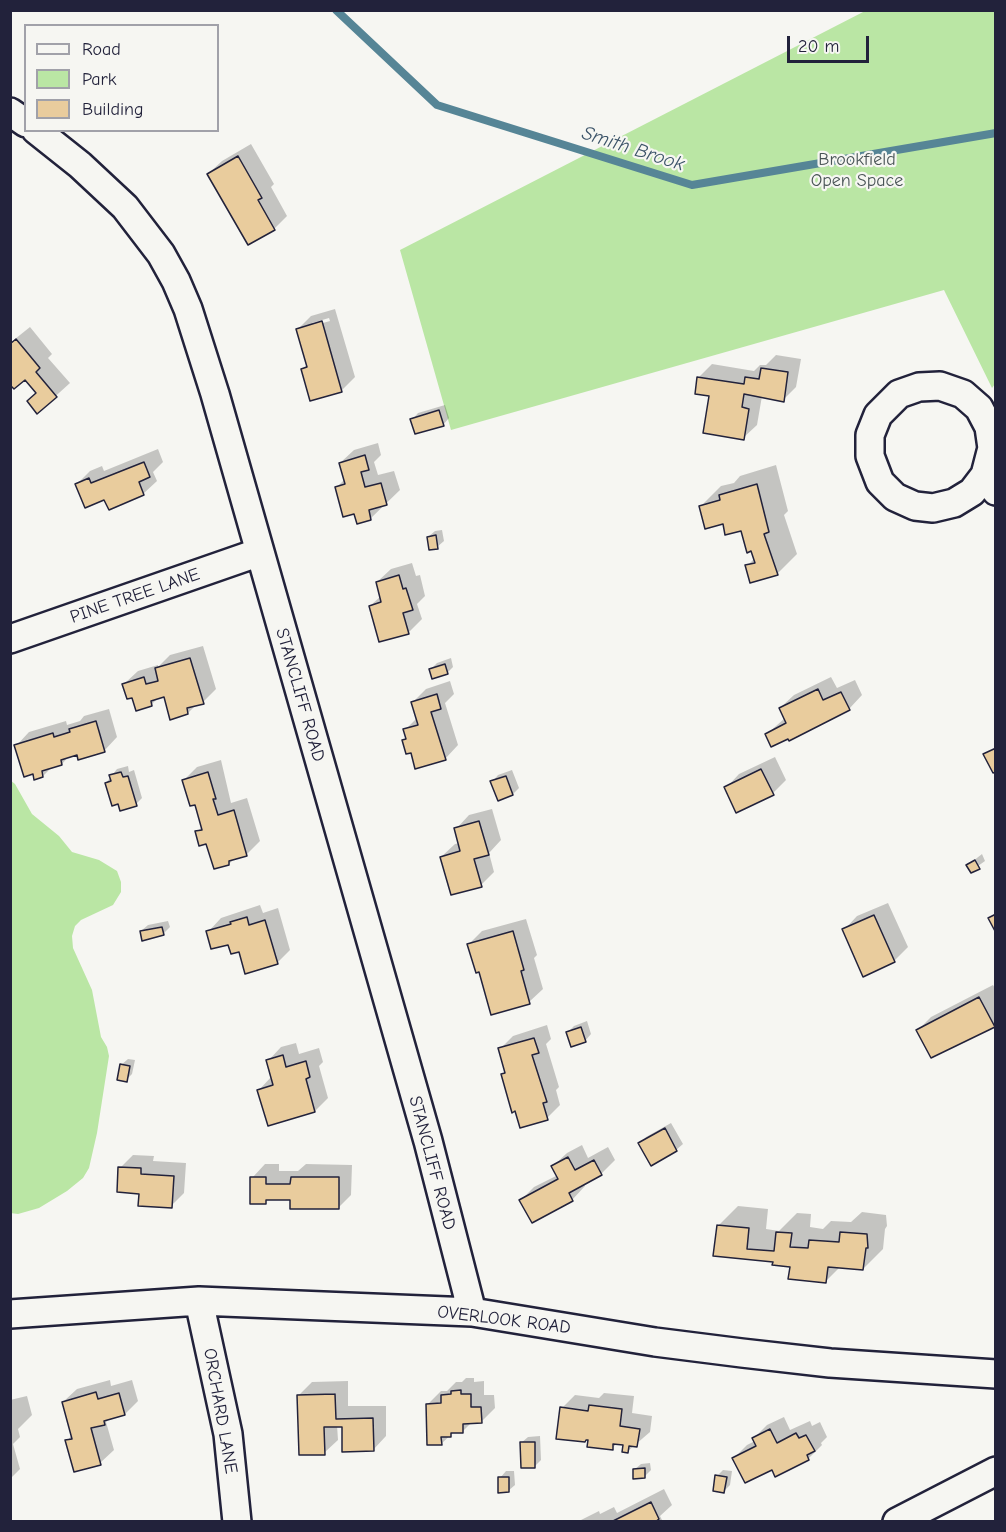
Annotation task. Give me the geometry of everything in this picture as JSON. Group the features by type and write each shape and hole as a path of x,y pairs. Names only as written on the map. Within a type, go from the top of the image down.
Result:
{"street":[{"path":"10,112 24,122"},
{"name":"STANCLIFF ROAD","path":"39,132 80,165 125,207 161,254 176,281 202,352 260,552 428,1141 471,1312"},
{"path":"940,386 963,394 979,408 989,427 992,448 990,483 954,503 933,508 915,506 895,497 880,482 870,456 870,435 878,415 899,394 919,387 940,386"},
{"name":"PINE TREE LANE","path":"10,639 260,552"},
{"name":"OVERLOOK ROAD","path":"10,1314 199,1301 471,1312 655,1342 742,1353 830,1363 996,1374"},
{"name":"ORCHARD LANE","path":"199,1301 228,1434 237,1521"},
{"path":"897,1521 996,1471"}],"green space":[{"name":"Brookfield Open Space","path":"865,11 995,11 995,384 992,388 944,290 451,430 400,250"},
{"path":"10,780 15,784 32,814 59,836 72,852 99,860 117,871 121,882 121,892 113,905 81,920 75,926 72,936 73,948 92,990 101,1037 109,1056 89,1168 83,1178 67,1191 39,1208 18,1214 10,1213"}],"building":[{"path":"238,156 262,198 258,200 275,230 248,245 207,174"},
{"path":"322,321 342,392 310,401 301,369 307,367 296,329"},
{"path":"16,339 40,368 36,372 57,397 37,414 27,401 36,393 25,380 14,389 10,385 10,344"},
{"path":"761,368 788,372 784,402 744,394 742,407 749,409 744,440 703,433 709,396 695,394 697,377 744,384 745,377 759,379"},
{"path":"439,410 444,426 415,434 410,419"},
{"path":"365,455 369,470 361,472 365,487 381,483 387,505 369,510 371,520 357,524 354,514 343,517 335,487 345,484 339,463"},
{"path":"144,462 150,477 139,482 144,495 109,510 104,500 85,508 75,484 89,478 91,483"},
{"path":"757,484 769,532 764,534 778,575 750,583 745,565 755,563 751,551 747,553 741,531 725,535 723,524 705,529 699,506 720,500 719,495"},
{"path":"436,535 438,549 429,550 427,537"},
{"path":"399,575 413,610 403,613 409,634 379,642 369,606 381,602 376,582"},
{"path":"190,658 204,704 187,708 188,714 170,720 164,697 151,701 152,706 136,711 132,698 127,699 122,684 144,677 146,684 158,681 155,668"},
{"path":"445,664 448,674 432,679 429,669"},
{"path":"818,689 823,700 841,692 850,710 789,741 788,739 771,747 765,734 786,723 779,708"},
{"path":"437,694 441,709 431,712 446,760 415,769 411,753 406,754 402,740 406,739 403,729 418,725 411,702"},
{"path":"96,721 105,752 78,760 77,755 61,760 62,765 42,771 43,777 34,780 33,774 24,777 14,745 53,733 54,737 70,732 69,729"},
{"path":"996,748 996,772 993,773 983,754"},
{"path":"761,769 774,795 736,813 724,787"},
{"path":"121,772 123,777 128,776 137,806 120,811 118,804 112,806 105,783 111,781 109,775"},
{"path":"208,772 218,815 234,810 247,856 229,861 229,865 214,869 206,844 199,846 195,831 202,830 195,805 190,806 182,780"},
{"path":"506,776 513,795 498,801 490,781"},
{"path":"479,821 489,855 474,859 482,887 451,895 440,857 460,851 454,828"},
{"path":"975,860 980,869 971,873 966,865"},
{"path":"996,914 996,933 988,918"},
{"path":"874,915 895,962 863,977 842,929"},
{"path":"247,917 249,925 265,920 278,964 245,974 239,952 231,954 228,945 211,949 206,931"},
{"path":"162,927 164,935 142,941 140,931"},
{"path":"513,931 524,970 521,971 530,1004 491,1015 479,972 476,973 467,944"},
{"path":"979,997 995,1027 931,1058 916,1030"},
{"path":"581,1027 586,1042 571,1047 566,1032"},
{"path":"534,1038 539,1053 532,1055 547,1102 543,1103 548,1120 520,1128 515,1111 512,1113 501,1074 505,1073 498,1048"},
{"path":"283,1055 286,1067 306,1061 310,1077 306,1079 315,1112 268,1126 257,1090 273,1085 266,1060"},
{"path":"120,1064 130,1066 127,1082 117,1080"},
{"path":"665,1128 677,1151 651,1166 638,1143"},
{"path":"568,1157 575,1170 594,1160 602,1175 569,1193 573,1201 532,1223 519,1200 558,1179 551,1166"},
{"path":"118,1167 141,1168 141,1174 174,1176 172,1208 138,1206 139,1194 117,1192"},
{"path":"250,1177 266,1177 266,1184 290,1184 291,1177 339,1177 339,1209 290,1209 290,1200 266,1200 266,1204 250,1204"},
{"path":"717,1225 749,1228 747,1249 774,1251 776,1232 792,1233 790,1247 808,1248 809,1240 839,1242 840,1232 867,1234 868,1248 866,1248 863,1270 828,1267 826,1283 788,1279 790,1267 772,1265 773,1262 713,1256"},
{"path":"461,1390 461,1394 471,1394 471,1407 481,1407 482,1423 463,1424 463,1433 451,1433 451,1437 441,1437 442,1445 427,1445 426,1404 441,1403 441,1395"},
{"path":"96,1392 98,1399 119,1393 125,1415 104,1421 105,1425 91,1428 101,1465 74,1472 65,1440 72,1439 62,1402"},
{"path":"335,1394 336,1419 373,1418 374,1451 342,1452 342,1427 324,1427 325,1455 299,1455 297,1395"},
{"path":"589,1405 622,1409 620,1426 640,1429 637,1447 629,1446 628,1453 622,1452 623,1445 613,1444 613,1450 587,1447 588,1440 585,1442 556,1439 560,1407 588,1411"},
{"path":"770,1429 777,1443 796,1433 799,1438 806,1435 815,1451 807,1455 809,1460 775,1477 772,1470 745,1483 732,1458 756,1446 752,1438"},
{"path":"520,1442 535,1442 535,1468 521,1468"},
{"path":"645,1468 645,1478 633,1479 633,1469"},
{"path":"715,1475 727,1477 724,1493 713,1491"},
{"path":"498,1477 509,1477 509,1492 498,1493"},
{"path":"651,1502 659,1519 655,1522 611,1522"}],"waterway":[{"name":"Smith Brook","path":"336,10 437,105 692,185 996,133"}]}
